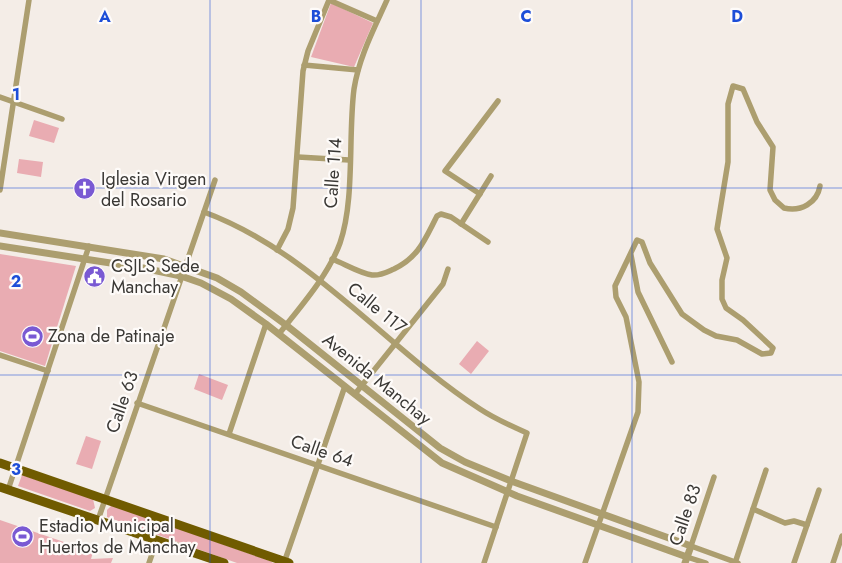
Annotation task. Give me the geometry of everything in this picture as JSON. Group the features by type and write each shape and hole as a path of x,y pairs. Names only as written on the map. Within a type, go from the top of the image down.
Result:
{"main road":[{"path":"0,463 286,563"},
{"path":"4,488 157,540 205,560 224,563"}],"street":[{"path":"0,190 28,0"},
{"path":"277,250 285,236 292,216 304,65 329,0 377,21"},
{"name":"Calle 114","path":"278,334 319,280 332,259 344,227 354,95 358,70 386,0"},
{"path":"304,65 358,70"},
{"path":"584,563 638,412 640,382 626,318 615,292 618,277 631,255 637,240 641,240 650,263 682,314 716,336 730,338 759,353 768,354 772,351 772,346 726,308 722,299 722,280 727,258 717,230 728,162 728,104 733,86 743,89 757,122 773,147 769,183 775,200 784,208 803,207 816,197 820,186"},
{"path":"0,97 62,119"},
{"path":"480,194 444,171 498,101"},
{"path":"298,157 349,160"},
{"path":"461,224 492,176"},
{"name":"Calle 63","path":"98,520 215,180"},
{"name":"Calle 117","path":"204,212 244,229 277,250 319,280 481,410 527,433 511,481"},
{"path":"332,259 370,275 385,273 406,263 416,254 424,245 437,216 445,215 488,242"},
{"name":"Avenida Manchay","path":"0,233 89,246 186,265 228,283 286,325 434,444 465,462 511,481 736,563"},
{"name":"Avenida Manchay","path":"0,246 86,258 181,276 223,294 266,324 438,460 508,492 686,560 706,563"},
{"path":"4,488 15,468 89,246"},
{"path":"631,255 638,292 672,362"},
{"path":"355,394 443,284 448,269"},
{"path":"229,434 266,324"},
{"path":"0,355 48,371"},
{"path":"286,563 317,465 345,386"},
{"name":"Calle 64","path":"138,403 496,527"},
{"path":"736,563 766,470"},
{"name":"Calle 83","path":"686,560 714,477"},
{"path":"484,563 511,481"},
{"path":"794,563 819,490"},
{"path":"753,509 785,523 794,521 807,525"},
{"path":"833,563 842,536"},
{"path":"149,563 157,540"}],"shaded area":[{"path":"331,3 373,23 354,67 311,57"},
{"path":"34,120 59,128 54,143 29,136"},
{"path":"19,159 43,162 41,177 17,173"},
{"path":"0,254 76,266 45,366 0,351"},
{"path":"477,341 489,351 471,374 459,364"},
{"path":"199,374 228,385 222,400 194,389"},
{"path":"86,436 101,441 92,469 76,464"},
{"path":"22,475 93,499 95,508 90,511 18,486"},
{"path":"112,505 273,563 237,563 107,517 107,510"},
{"name":"Estadio Municipal Huertos de Manchay","path":"0,520 93,552 91,559 113,558 111,563 0,563"}],"place":[{"name":"Iglesia Virgen del Rosario","path":"85,189"},
{"name":"CSJLS Sede Manchay","path":"95,276"},
{"name":"Zona de Patinaje","path":"32,336"},
{"name":"Estadio Municipal Huertos de Manchay","path":"23,536"}]}
